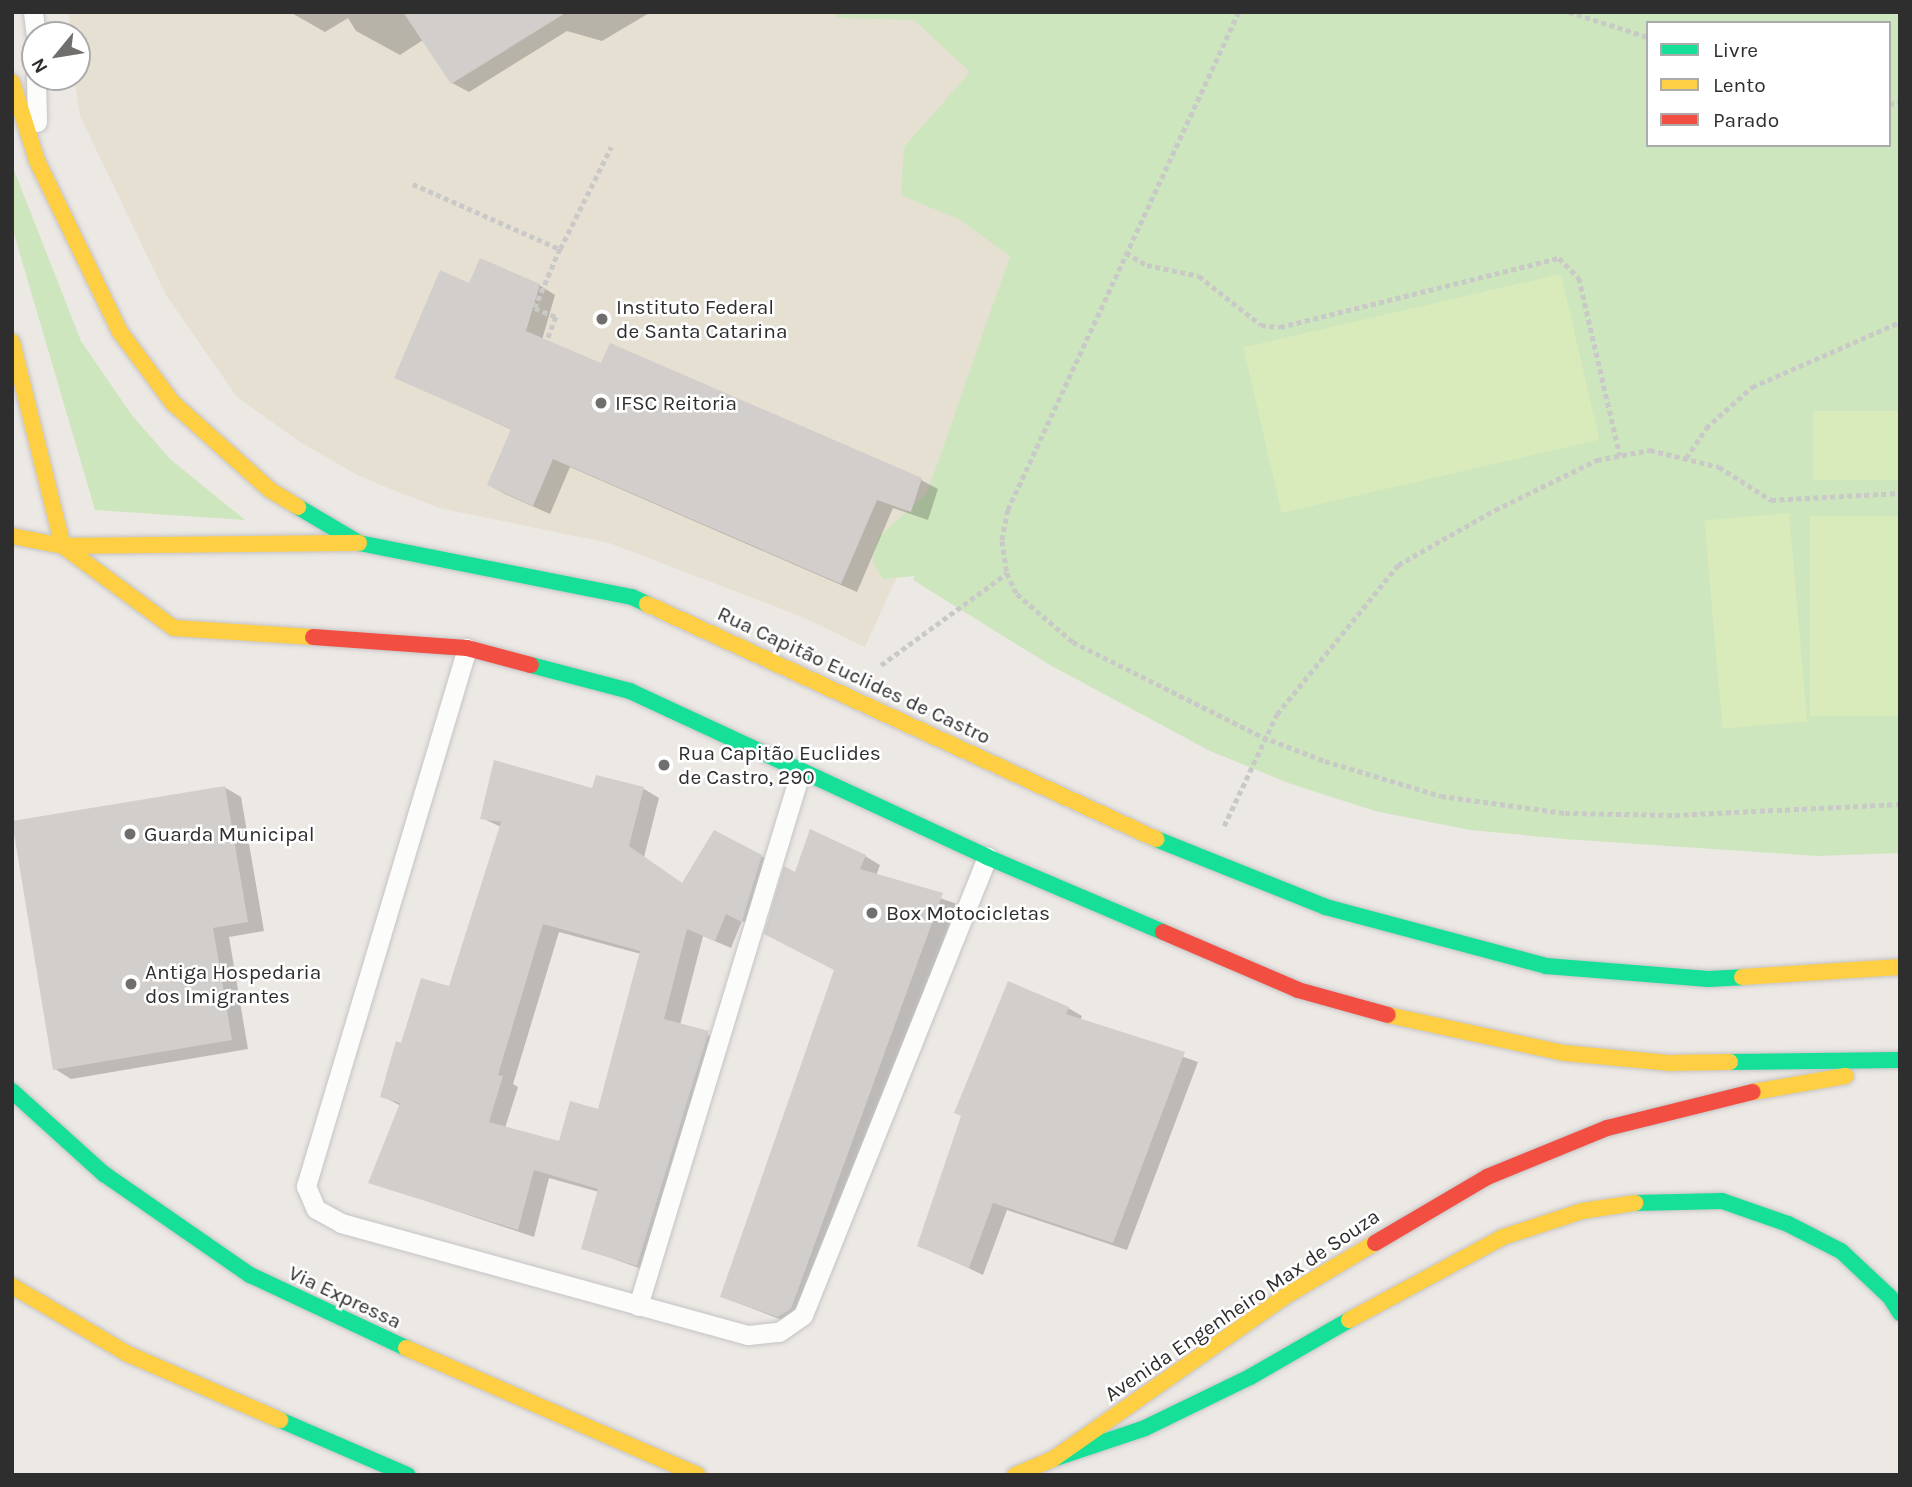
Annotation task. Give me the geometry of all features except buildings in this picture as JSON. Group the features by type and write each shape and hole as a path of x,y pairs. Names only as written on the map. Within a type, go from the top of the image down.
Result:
{"main road":[{"name":"Rua Capitão Euclides de Castro","path":"12,82 37,161 76,249 120,332 173,403 270,490 359,543 632,597 1209,863 1326,908 1546,966 1708,979 1900,967"},
{"path":"12,342 63,546 174,628 467,648 630,691 800,773 987,857 1298,990 1428,1026 1564,1053 1669,1063 1900,1059"},
{"path":"12,536 63,546 359,543"},
{"name":"Avenida Engenheiro Max de Souza","path":"1015,1475 1053,1459 1289,1294 1486,1177 1549,1148 1620,1125 1726,1097 1900,1066"},
{"name":"Via Expressa","path":"12,1091 104,1174 250,1275 502,1394 698,1475"},
{"path":"1053,1459 1145,1428 1250,1377 1433,1271 1503,1237 1582,1211 1659,1200 1722,1201 1788,1224 1840,1251 1890,1297 1900,1313"},
{"path":"12,1286 128,1354 408,1475"}],"lane":[{"path":"36,91 37,161"},
{"path":"467,648 306,1186 316,1209 341,1223 748,1335 779,1332 803,1315 987,857"},
{"path":"638,1306 800,773"}],"path":[{"path":"1239,12 1008,510 1002,541 1007,573 1017,594 1033,612 1073,642 1263,737 1325,761 1441,796 1492,806 1675,815 1900,804"},
{"path":"1569,12 1646,36"},
{"path":"547,340 556,317 535,309 560,249 611,148"},
{"path":"413,184 560,249"},
{"path":"1126,253 1147,265 1199,275 1261,325 1280,327 1559,258 1579,278 1620,455"},
{"path":"1686,458 1706,428 1752,387 1900,322"},
{"path":"1219,839 1263,737 1398,565 1495,510 1597,460 1650,450 1719,467 1771,500 1900,493"},
{"path":"873,671 922,631 1007,573"}],"shaded area":[{"name":"Instituto Federal de Santa Catarina","path":"69,12 1154,12 865,647 800,616 609,543 439,508 398,492 359,476 300,442 237,397 166,295 80,116 76,91 91,91 91,21 69,21"}],"green space":[{"path":"832,12 1900,12 1900,853 1818,856 1564,839 1470,830 1375,811 1291,784 1210,751 1050,665 913,580 915,576 883,579 872,560 879,537 927,493 1010,256 960,220 901,195 904,147 970,72 914,20 838,18"},
{"path":"12,165 81,341 131,414 170,459 245,520 95,510 12,227"},
{"path":"1561,274 1599,440 1282,513 1243,347"},
{"path":"1813,411 1900,411 1900,480 1813,480"},
{"path":"1789,513 1807,721 1723,729 1704,520"},
{"path":"1810,516 1900,516 1900,716 1810,716"}],"traffic: fast":[{"path":"298,507 359,543 632,597 647,604"},
{"path":"531,665 630,691 987,857 1163,932"},
{"path":"1156,839 1326,907 1546,966 1708,979 1742,977"},
{"path":"1730,1062 1900,1060"},
{"path":"12,1091 104,1174 250,1275 406,1348"},
{"path":"1635,1203 1722,1201 1788,1224 1841,1251 1890,1297 1900,1313"},
{"path":"1053,1459 1145,1428 1250,1377 1349,1320"},
{"path":"280,1420 408,1475"}],"traffic: slow":[{"path":"12,82 37,161 120,332 173,403 270,490 298,507"},
{"path":"12,342 63,546 174,628 313,637"},
{"path":"12,536 63,546 359,543"},
{"path":"647,604 1156,839"},
{"path":"1742,977 1900,967"},
{"path":"1388,1015 1564,1053 1669,1063 1730,1062"},
{"path":"1753,1092 1846,1076"},
{"path":"1349,1320 1503,1237 1582,1211 1635,1203"},
{"path":"1015,1475 1053,1459 1289,1294 1375,1243"},
{"path":"12,1286 128,1354 280,1420"},
{"path":"406,1348 698,1475"}],"traffic: jam":[{"path":"313,637 467,648 531,665"},
{"path":"1163,932 1298,990 1388,1015"},
{"path":"1375,1243 1487,1177 1607,1128 1753,1092"}],"place":[{"name":"Instituto Federal de Santa Catarina","path":"602,319"},
{"name":"IFSC Reitoria","path":"601,403"},
{"name":"Rua Capitão Euclides de Castro, 290","path":"664,765"},
{"name":"Guarda Municipal","path":"130,834"},
{"name":"Box Motocicletas","path":"872,913"},
{"name":"Antiga Hospedaria dos Imigrantes","path":"131,984"}]}
